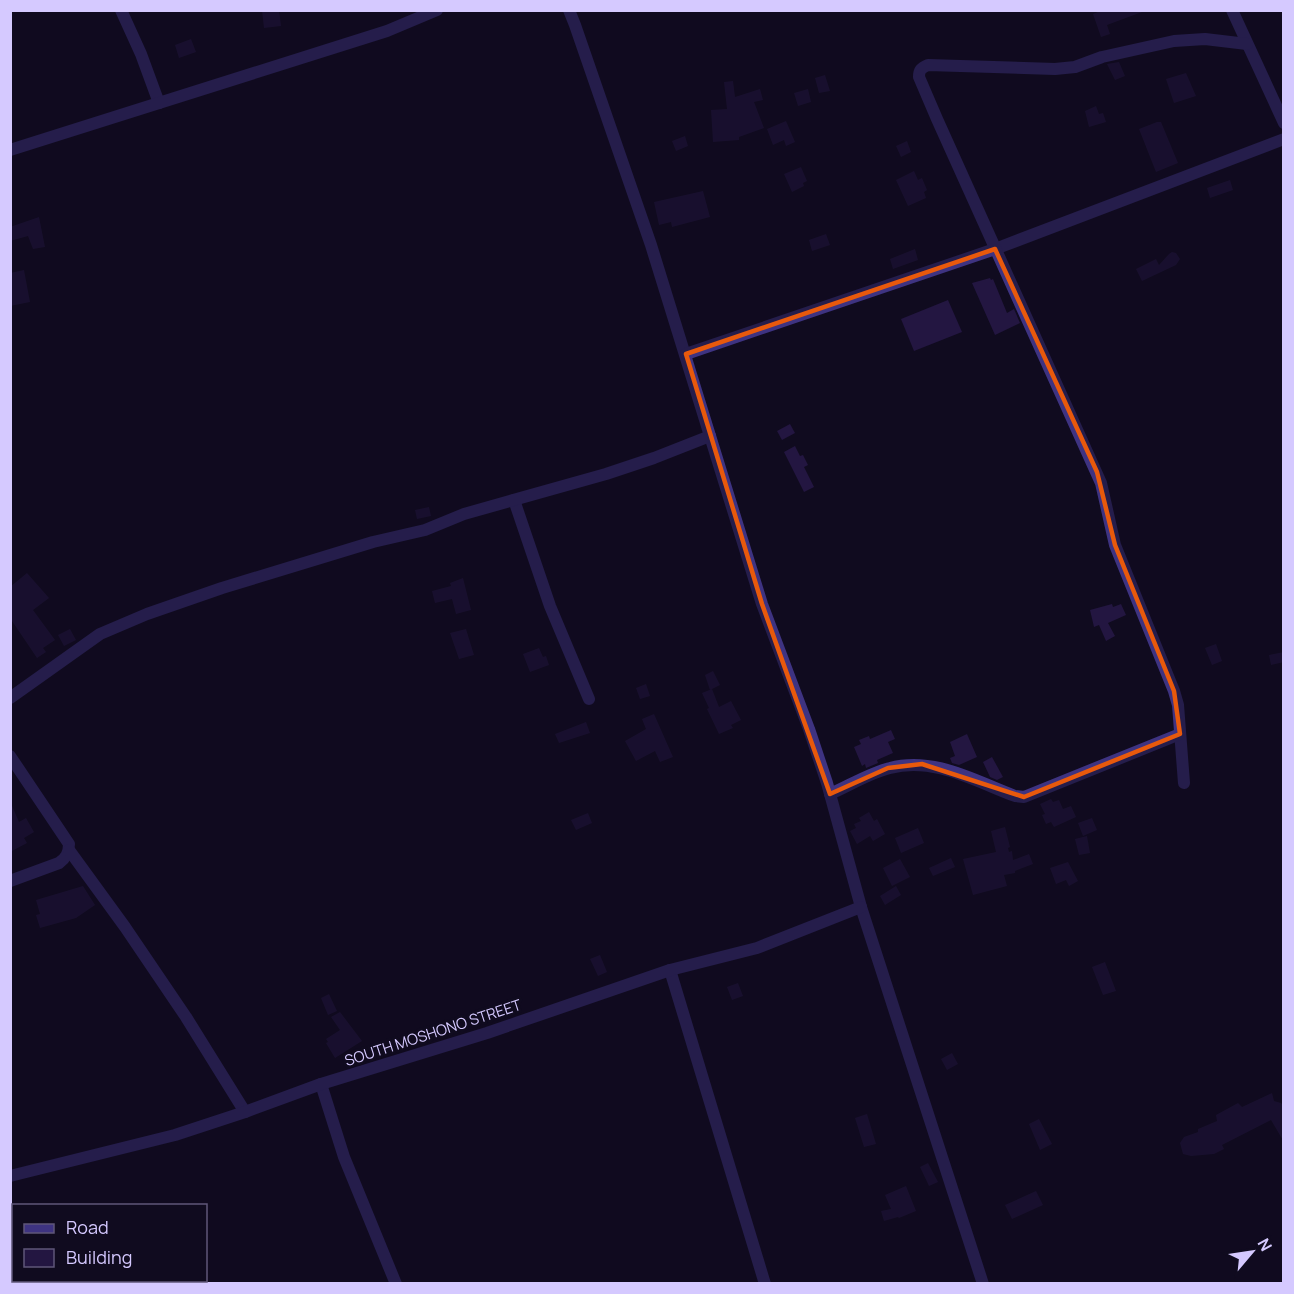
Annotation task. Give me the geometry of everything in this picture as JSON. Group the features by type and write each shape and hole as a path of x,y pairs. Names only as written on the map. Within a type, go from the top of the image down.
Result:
{"street":[{"path":"121,10 159,103"},
{"path":"10,150 387,31 437,10"},
{"path":"569,10 651,245 762,604 809,729 830,794 861,907 983,1284"},
{"path":"1232,10 1284,123"},
{"path":"1184,783 1178,705 1115,545 1097,472 919,77 922,67 928,65 1055,69 1075,67 1102,57 1174,41 1206,39 1247,44"},
{"path":"686,354 995,249 1284,139"},
{"path":"10,698 100,634 147,614 222,588 378,540 425,530 464,514 654,458 710,436"},
{"path":"514,500 550,606 589,699"},
{"path":"830,794 888,768 922,764 943,768 1015,796 1024,796 1180,734"},
{"path":"10,756 67,838 69,850 180,1008 245,1112"},
{"path":"10,881 59,863 69,850"},
{"name":"SOUTH MOSHONO STREET","path":"10,1176 175,1135 321,1084 487,1033 670,969 757,948 861,907"},
{"path":"670,969 765,1284"},
{"path":"321,1084 344,1157 396,1284"}],"highlighted area":[{"path":"995,249 1097,472 1115,545 1174,691 1180,734 1024,797 922,764 888,768 830,794 762,604 686,354"}],"building":[{"path":"262,10 279,10 281,26 264,28"},
{"path":"1103,10 1142,10 1142,12 1107,25 1110,34 1101,37 1093,14"},
{"path":"191,39 196,52 179,58 175,45"},
{"path":"1119,62 1125,76 1115,80 1107,64"},
{"path":"1186,73 1196,96 1174,103 1166,79"},
{"path":"825,75 830,91 819,93 815,78"},
{"path":"733,81 735,97 760,89 763,100 754,102 764,128 739,137 739,140 713,142 711,110 727,109 724,82"},
{"path":"808,89 811,102 798,106 794,93"},
{"path":"1096,106 1099,114 1103,113 1106,122 1089,127 1085,111"},
{"path":"786,121 795,142 786,146 784,140 773,145 767,129"},
{"path":"1161,122 1178,163 1156,172 1139,129"},
{"path":"685,136 688,146 676,151 672,141"},
{"path":"907,141 911,152 901,157 896,146"},
{"path":"801,167 807,181 803,183 804,186 792,192 784,174"},
{"path":"914,171 918,180 922,178 927,190 924,192 926,198 908,206 896,180"},
{"path":"1230,180 1233,190 1210,198 1207,188"},
{"path":"703,191 710,217 672,227 671,222 659,225 654,202"},
{"path":"39,217 45,247 33,249 28,236 10,241 10,227"},
{"path":"826,234 830,245 812,251 809,240"},
{"path":"915,249 918,260 893,269 890,259"},
{"path":"1172,252 1176,253 1180,259 1176,265 1142,281 1136,269 1156,259 1159,265"},
{"path":"24,270 30,302 10,306 10,273"},
{"path":"993,279 1007,313 1014,309 1020,323 995,335 972,283"},
{"path":"948,300 962,332 914,351 901,319"},
{"path":"790,424 795,433 782,440 777,431"},
{"path":"795,446 808,465 804,467 814,487 804,492 784,452"},
{"path":"429,507 431,516 417,519 415,510"},
{"path":"27,573 49,598 33,610 55,640 43,648 46,652 37,658 10,618 10,587"},
{"path":"463,578 471,610 456,614 452,599 435,603 432,591 451,586 450,583"},
{"path":"1112,604 1113,607 1121,604 1126,615 1108,623 1115,636 1106,641 1099,625 1094,627 1090,610"},
{"path":"70,629 76,640 64,646 58,635"},
{"path":"466,629 474,655 459,659 450,633"},
{"path":"1216,644 1222,661 1212,665 1205,648"},
{"path":"539,648 543,657 546,656 549,665 530,672 523,654"},
{"path":"1284,652 1284,662 1271,665 1269,655"},
{"path":"713,671 720,685 710,690 705,675"},
{"path":"646,684 650,696 640,699 636,688"},
{"path":"712,689 719,707 731,701 741,720 731,725 733,728 719,734 702,693"},
{"path":"654,714 673,757 660,762 655,751 636,761 625,741 646,729 642,719"},
{"path":"586,722 590,733 559,743 555,734"},
{"path":"891,730 895,739 888,742 893,753 877,760 878,763 866,768 865,764 862,766 854,747 861,744 859,740 869,736 870,739"},
{"path":"967,734 977,757 959,765 952,763 950,758 955,756 950,742"},
{"path":"992,757 1003,777 997,780 990,777 983,762"},
{"path":"1051,799 1053,802 1059,800 1063,809 1071,806 1076,817 1054,827 1051,822 1046,824 1042,815 1045,814 1040,804"},
{"path":"10,801 19,822 26,818 34,832 24,838 27,843 10,852"},
{"path":"869,812 874,821 877,819 885,834 873,841 870,836 857,844 850,831 856,828 854,824 861,821 859,818"},
{"path":"588,813 592,823 576,830 571,820"},
{"path":"1092,818 1097,830 1083,836 1078,823"},
{"path":"1005,827 1010,847 1008,848 1009,852 1012,851 1013,860 1029,854 1033,864 1015,873 1004,875 1007,886 973,895 963,859 996,852 991,831"},
{"path":"918,828 924,843 901,853 895,838"},
{"path":"1087,836 1090,853 1079,855 1075,839"},
{"path":"951,858 955,867 933,876 929,868"},
{"path":"900,859 910,877 892,886 883,868"},
{"path":"1068,862 1078,881 1069,886 1066,880 1056,884 1050,868"},
{"path":"83,886 95,905 76,918 40,928 36,915 40,914 36,900"},
{"path":"896,886 901,895 885,905 880,896"},
{"path":"600,955 607,972 598,976 590,959"},
{"path":"1105,962 1116,991 1103,995 1092,967"},
{"path":"738,983 743,996 732,1000 727,987"},
{"path":"329,994 337,1011 328,1015 321,998"},
{"path":"340,1012 362,1041 335,1058 326,1039 340,1030 331,1017"},
{"path":"952,1053 958,1064 947,1070 941,1059"},
{"path":"1272,1093 1274,1101 1281,1103 1284,1107 1284,1142 1271,1120 1222,1145 1224,1149 1214,1154 1191,1156 1183,1154 1180,1143 1184,1137 1217,1121 1216,1115 1238,1103 1242,1107"},
{"path":"867,1114 876,1144 864,1147 855,1118"},
{"path":"1039,1119 1052,1144 1040,1150 1029,1124"},
{"path":"928,1163 938,1182 929,1186 920,1167"},
{"path":"906,1186 916,1211 884,1221 881,1211 891,1209 885,1195"},
{"path":"1036,1191 1043,1205 1012,1219 1005,1205"}]}
